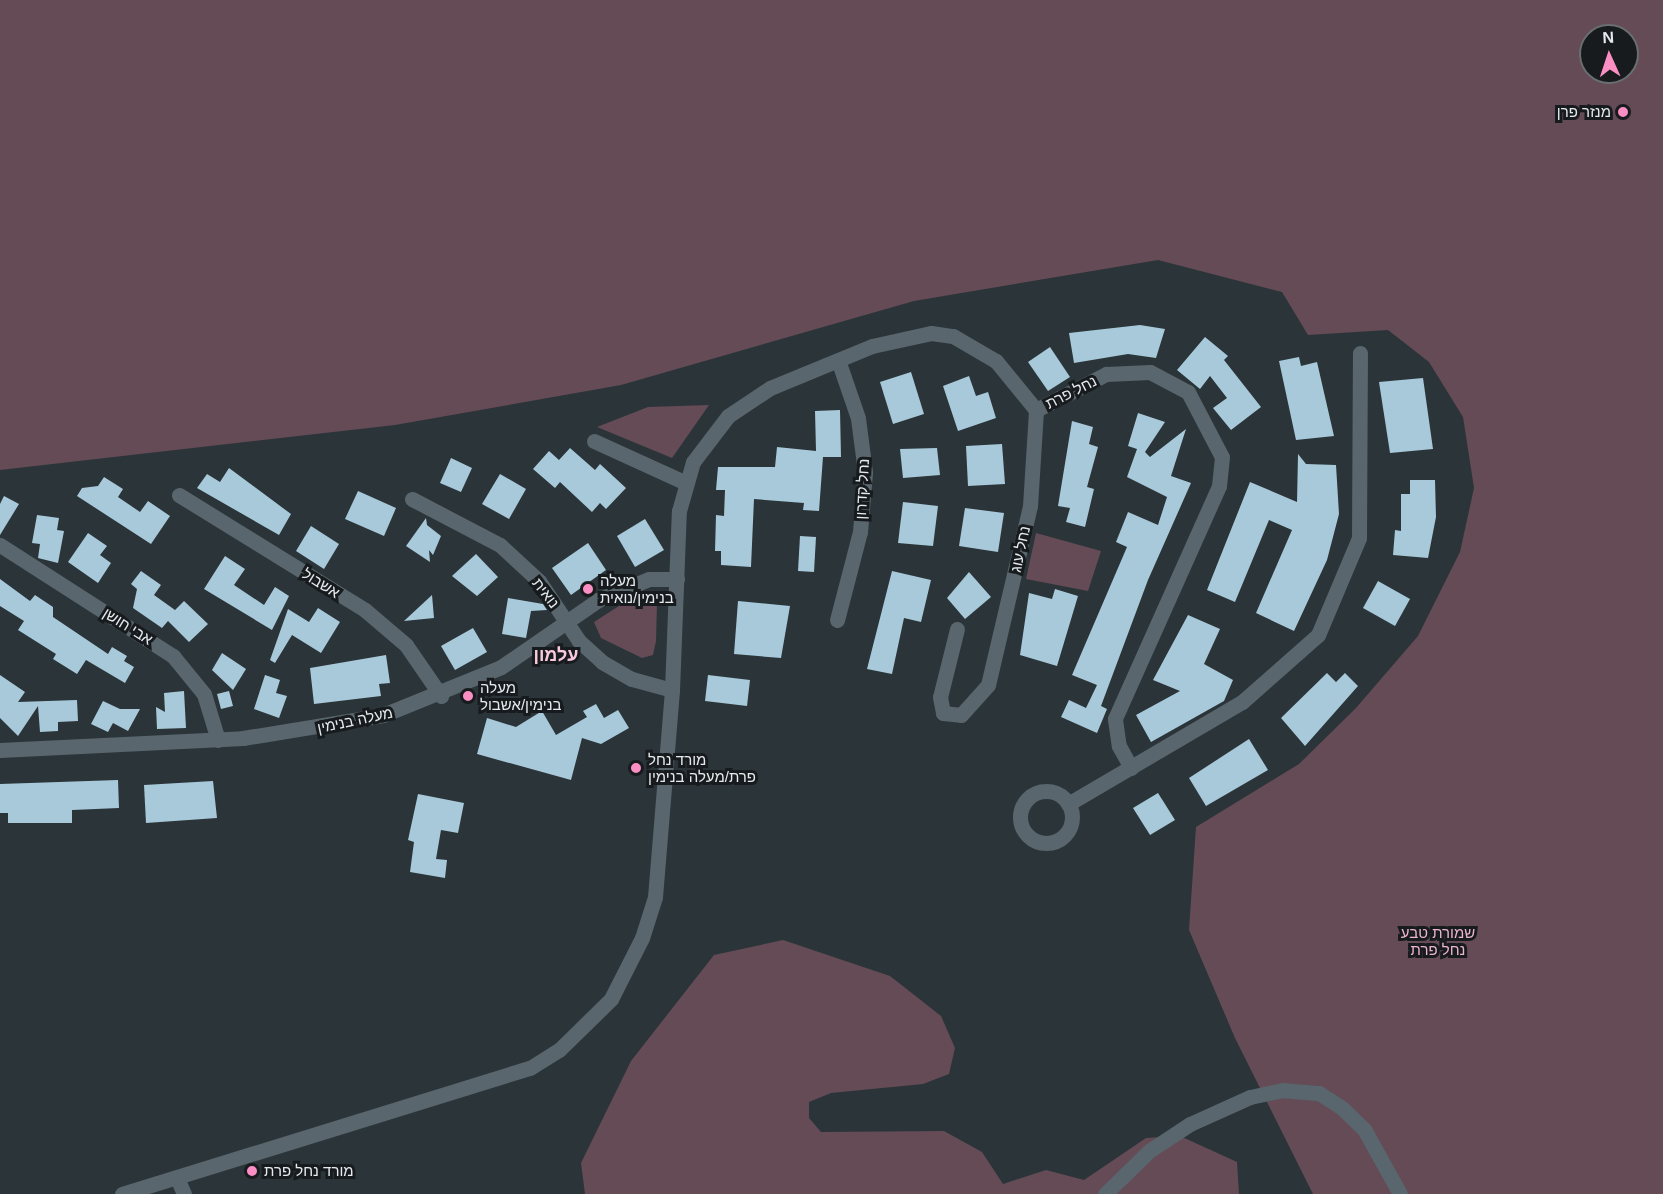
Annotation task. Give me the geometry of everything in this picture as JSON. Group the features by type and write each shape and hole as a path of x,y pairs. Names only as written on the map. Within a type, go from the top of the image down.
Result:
{"street":[{"name":"נחל פרת","path":"122,1194 510,1075 559,1050 586,1027 627,972 655,897 672,690 679,511 686,483 704,445 728,416 770,388 910,334 953,336 996,361 1036,410 1106,374 1150,372 1188,392 1222,457 1219,486 1115,719 1119,746 1131,768"},
{"path":"1068,804 1242,702 1318,635 1359,538 1360,353"},
{"name":"נחל קדרון","path":"837,620 858,540 865,472 858,418 838,360"},
{"name":"נחל עוג","path":"957,629 940,697 943,712 961,715 988,685 1029,506 1036,410"},
{"path":"594,441 686,483"},
{"name":"אשבול","path":"179,495 365,610 406,645 441,696"},
{"name":"נואית","path":"412,499 500,545 539,581 567,621 602,662 632,679 672,690"},
{"name":"אבי חושן","path":"0,545 173,656 204,694 218,740"},
{"name":"מעלה בנימין","path":"0,750 218,740 344,723 441,696 501,667 567,621 626,588 649,579 677,579"},
{"path":"1104,1194 1149,1151 1190,1124 1250,1097 1282,1090 1319,1093 1342,1108 1364,1129 1400,1194"},
{"path":"177,1178 184,1194"}],"green space":[{"name":"שמורת טבע נחל פרת","path":"0,0 1663,0 1663,1194 1313,1194 1235,1038 1189,930 1196,827 1299,764 1356,708 1418,636 1460,552 1474,488 1463,417 1429,362 1388,330 1308,335 1282,292 1158,260 914,301 621,385 395,425 0,470"},
{"path":"709,405 672,458 597,427 648,407"},
{"path":"1036,533 1101,551 1088,591 1026,579"},
{"path":"646,595 657,603 656,641 653,655 642,658 601,638 594,622 630,599"},
{"path":"783,940 890,976 941,1016 955,1048 949,1074 923,1084 831,1093 809,1102 809,1118 821,1132 944,1131 982,1152 1003,1184 1046,1170 1084,1180 1146,1138 1180,1136 1237,1162 1239,1194 585,1194 581,1163 631,1061 714,955"}],"building":[{"path":"1140,325 1165,329 1156,358 1128,354 1074,363 1069,333"},
{"path":"1205,337 1228,356 1224,360 1261,407 1231,430 1213,408 1227,398 1210,376 1200,389 1177,370"},
{"path":"1050,347 1070,377 1048,391 1028,362"},
{"path":"1299,357 1301,366 1317,362 1334,436 1296,440 1279,361"},
{"path":"911,372 924,414 893,424 880,382"},
{"path":"969,376 976,396 988,392 996,418 958,431 943,386"},
{"path":"1423,378 1433,449 1390,453 1379,382"},
{"path":"840,410 841,457 823,457 819,511 803,510 804,503 754,499 751,567 721,565 721,551 715,551 716,515 724,516 725,490 716,490 718,467 775,467 777,447 816,451 815,411"},
{"path":"1138,413 1165,422 1145,452 1150,457 1186,429 1171,476 1191,483 1148,580 1101,706 1107,709 1097,733 1061,717 1069,700 1086,708 1097,685 1072,675 1127,547 1116,542 1128,512 1158,525 1167,497 1127,477 1137,449 1128,446"},
{"path":"1072,421 1093,427 1089,444 1098,447 1087,487 1094,489 1085,527 1066,522 1070,508 1058,506"},
{"path":"1002,444 1005,484 968,486 966,446"},
{"path":"570,448 595,470 600,464 626,488 606,509 600,503 592,512 560,482 555,488 533,469 549,451 559,460"},
{"path":"937,448 940,475 903,478 900,449"},
{"path":"1298,454 1306,464 1336,465 1339,514 1327,560 1294,631 1256,613 1292,530 1269,520 1235,602 1207,590 1250,482 1297,502"},
{"path":"451,458 472,468 461,492 440,483"},
{"path":"229,468 291,514 279,535 197,488 207,474 220,482"},
{"path":"500,474 526,489 509,519 482,504"},
{"path":"104,477 123,489 118,497 140,512 148,501 170,516 151,544 77,496 82,488 98,486"},
{"path":"1410,480 1435,480 1436,517 1428,558 1393,555 1395,530 1401,531 1401,494 1410,494"},
{"path":"358,491 396,508 384,536 345,519"},
{"path":"4,496 19,504 0,535 0,504"},
{"path":"903,502 938,506 933,546 898,543"},
{"path":"965,508 1004,513 998,552 959,546"},
{"path":"37,515 59,518 57,530 64,531 58,563 38,558 40,544 32,543"},
{"path":"426,518 427,525 441,536 433,555 429,550 430,562 406,546"},
{"path":"645,519 664,550 635,567 617,536"},
{"path":"311,526 339,544 324,569 296,551"},
{"path":"88,533 107,546 100,555 111,563 98,583 68,562"},
{"path":"800,536 816,537 814,572 798,571"},
{"path":"588,543 606,570 571,595 552,568"},
{"path":"476,554 498,577 477,596 452,576"},
{"path":"225,556 245,569 234,585 264,605 275,587 289,596 272,630 204,589"},
{"path":"141,571 161,585 154,595 175,610 184,601 208,624 189,642 168,621 162,628 133,608 137,589 131,584"},
{"path":"892,571 931,580 921,622 904,618 892,674 867,669"},
{"path":"969,572 991,597 965,619 947,598"},
{"path":"0,579 30,601 35,595 53,607 53,617 108,654 112,647 127,656 124,661 134,667 125,683 86,660 77,674 53,659 56,654 18,630 24,621 0,606"},
{"path":"1378,581 1410,599 1395,626 1363,608"},
{"path":"1055,589 1078,596 1057,666 1020,655 1029,593 1052,599"},
{"path":"432,595 434,618 404,621"},
{"path":"508,598 543,604 547,610 531,611 526,638 502,634"},
{"path":"738,601 790,606 781,658 734,654"},
{"path":"318,608 340,622 321,653 292,635 275,663 270,660 288,609 309,622"},
{"path":"1188,615 1220,629 1204,664 1233,680 1224,701 1151,742 1136,715 1180,691 1153,680"},
{"path":"473,628 487,652 455,670 441,646"},
{"path":"222,653 246,669 233,690 212,670"},
{"path":"386,655 390,683 379,684 381,696 314,704 310,668"},
{"path":"1327,673 1336,682 1345,673 1358,686 1305,746 1281,718"},
{"path":"0,675 25,692 18,702 77,700 78,721 58,722 58,731 40,732 38,706 18,736 0,718"},
{"path":"265,675 280,680 276,693 287,696 279,718 254,709"},
{"path":"708,675 750,680 747,706 705,701"},
{"path":"184,691 186,728 157,729 156,707 165,712 164,693"},
{"path":"229,691 233,706 221,709 217,694"},
{"path":"103,701 120,709 140,709 128,731 113,723 108,732 91,724"},
{"path":"596,704 604,718 618,710 629,728 601,744 582,738 571,780 477,754 487,718 516,727 542,711 556,735 587,717 583,711"},
{"path":"1249,739 1268,770 1206,806 1189,778"},
{"path":"118,780 119,808 72,810 72,823 8,823 8,813 0,813 0,784"},
{"path":"213,781 217,818 146,823 144,785"},
{"path":"1158,793 1175,820 1150,835 1133,808"},
{"path":"418,794 464,803 458,833 441,830 436,859 447,860 445,878 410,872 414,842 408,840"}],"place":[{"name":"מנזר פרן","path":"1623,112"},
{"name":"מעלה בנימין/נואית","path":"588,589"},
{"name":"מעלה בנימין/אשבול","path":"468,696"},
{"name":"מורד נחל פרת/מעלה בנימין","path":"636,768"},
{"name":"מורד נחל פרת","path":"252,1171"}],"district":[{"name":"עלמון","path":"556,655"}]}
